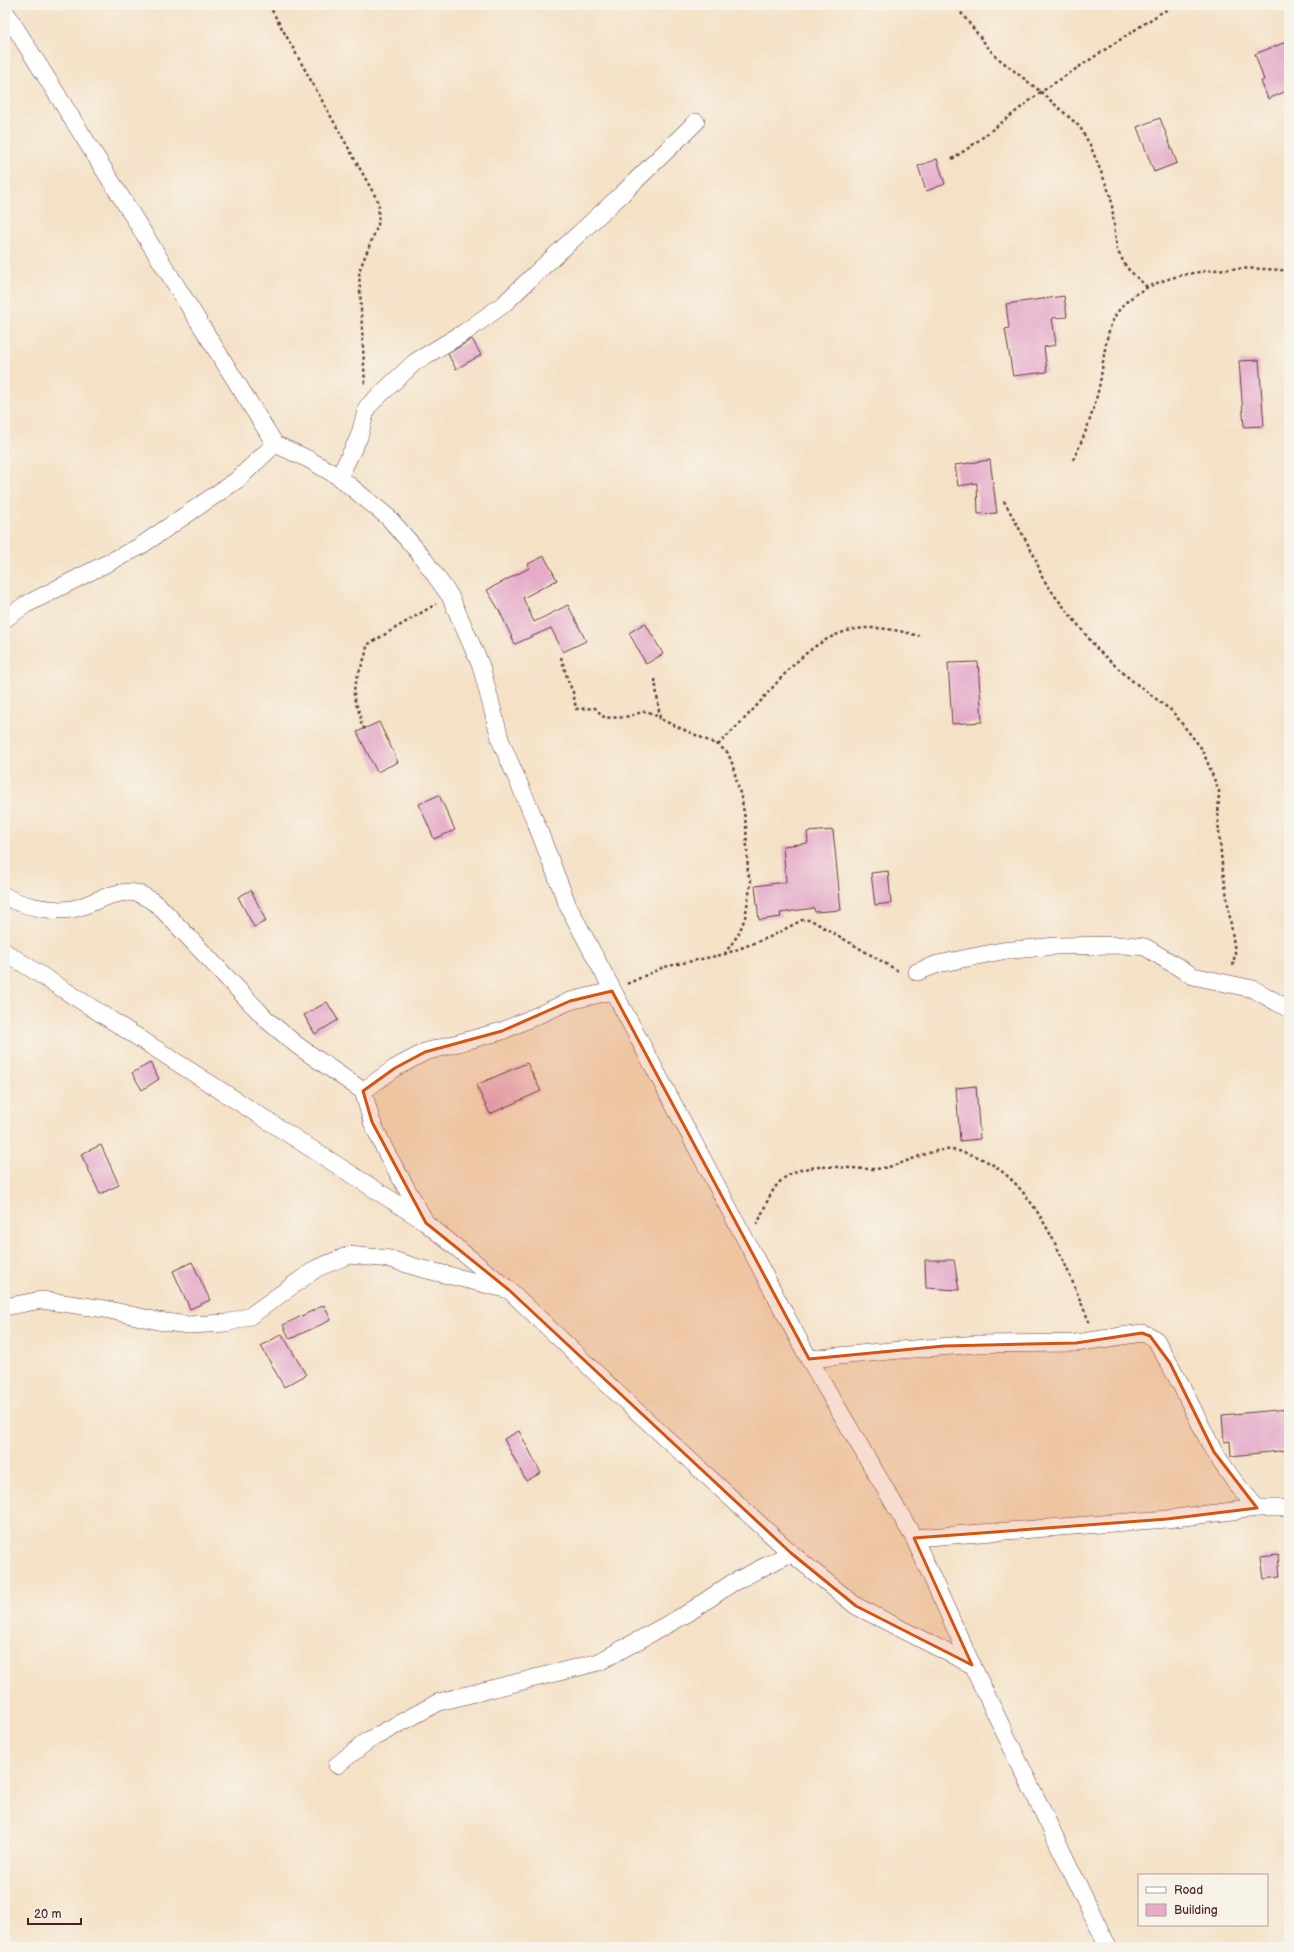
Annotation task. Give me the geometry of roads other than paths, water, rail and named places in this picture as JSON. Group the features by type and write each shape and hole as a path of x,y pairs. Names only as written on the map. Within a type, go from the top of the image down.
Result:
{"street":[{"path":"5,11 275,444 308,459 339,477 388,518 420,554 450,596 481,666 501,742 534,818 568,906 809,1359 914,1538 972,1665 1108,1947"},
{"path":"339,477 359,437 367,407 415,362 465,332 504,304 534,274 622,194 696,122"},
{"path":"5,619 25,604 139,547 237,480 275,444"},
{"path":"5,896 11,900 44,909 75,908 119,893 138,893 158,905 268,1021 298,1046 364,1091 372,1122 386,1152 426,1223"},
{"path":"917,972 938,964 1002,951 1056,946 1126,945 1145,947 1193,976 1253,989 1289,1009"},
{"path":"5,952 426,1223 509,1290 619,1395 790,1553 856,1606 972,1665"},
{"path":"364,1091 395,1068 425,1052 502,1031 570,1001 612,990"},
{"path":"5,1307 42,1300 188,1325 227,1323 250,1316 317,1268 349,1255 390,1259 419,1268 509,1290"},
{"path":"809,1359 937,1347 1054,1342 1076,1343 1142,1333 1156,1340 1180,1382 1214,1452 1234,1481 1257,1508"},
{"path":"914,1538 1167,1518 1257,1508 1289,1508"},
{"path":"337,1765 369,1740 439,1702 599,1662 688,1613 732,1583 790,1553"}]}
